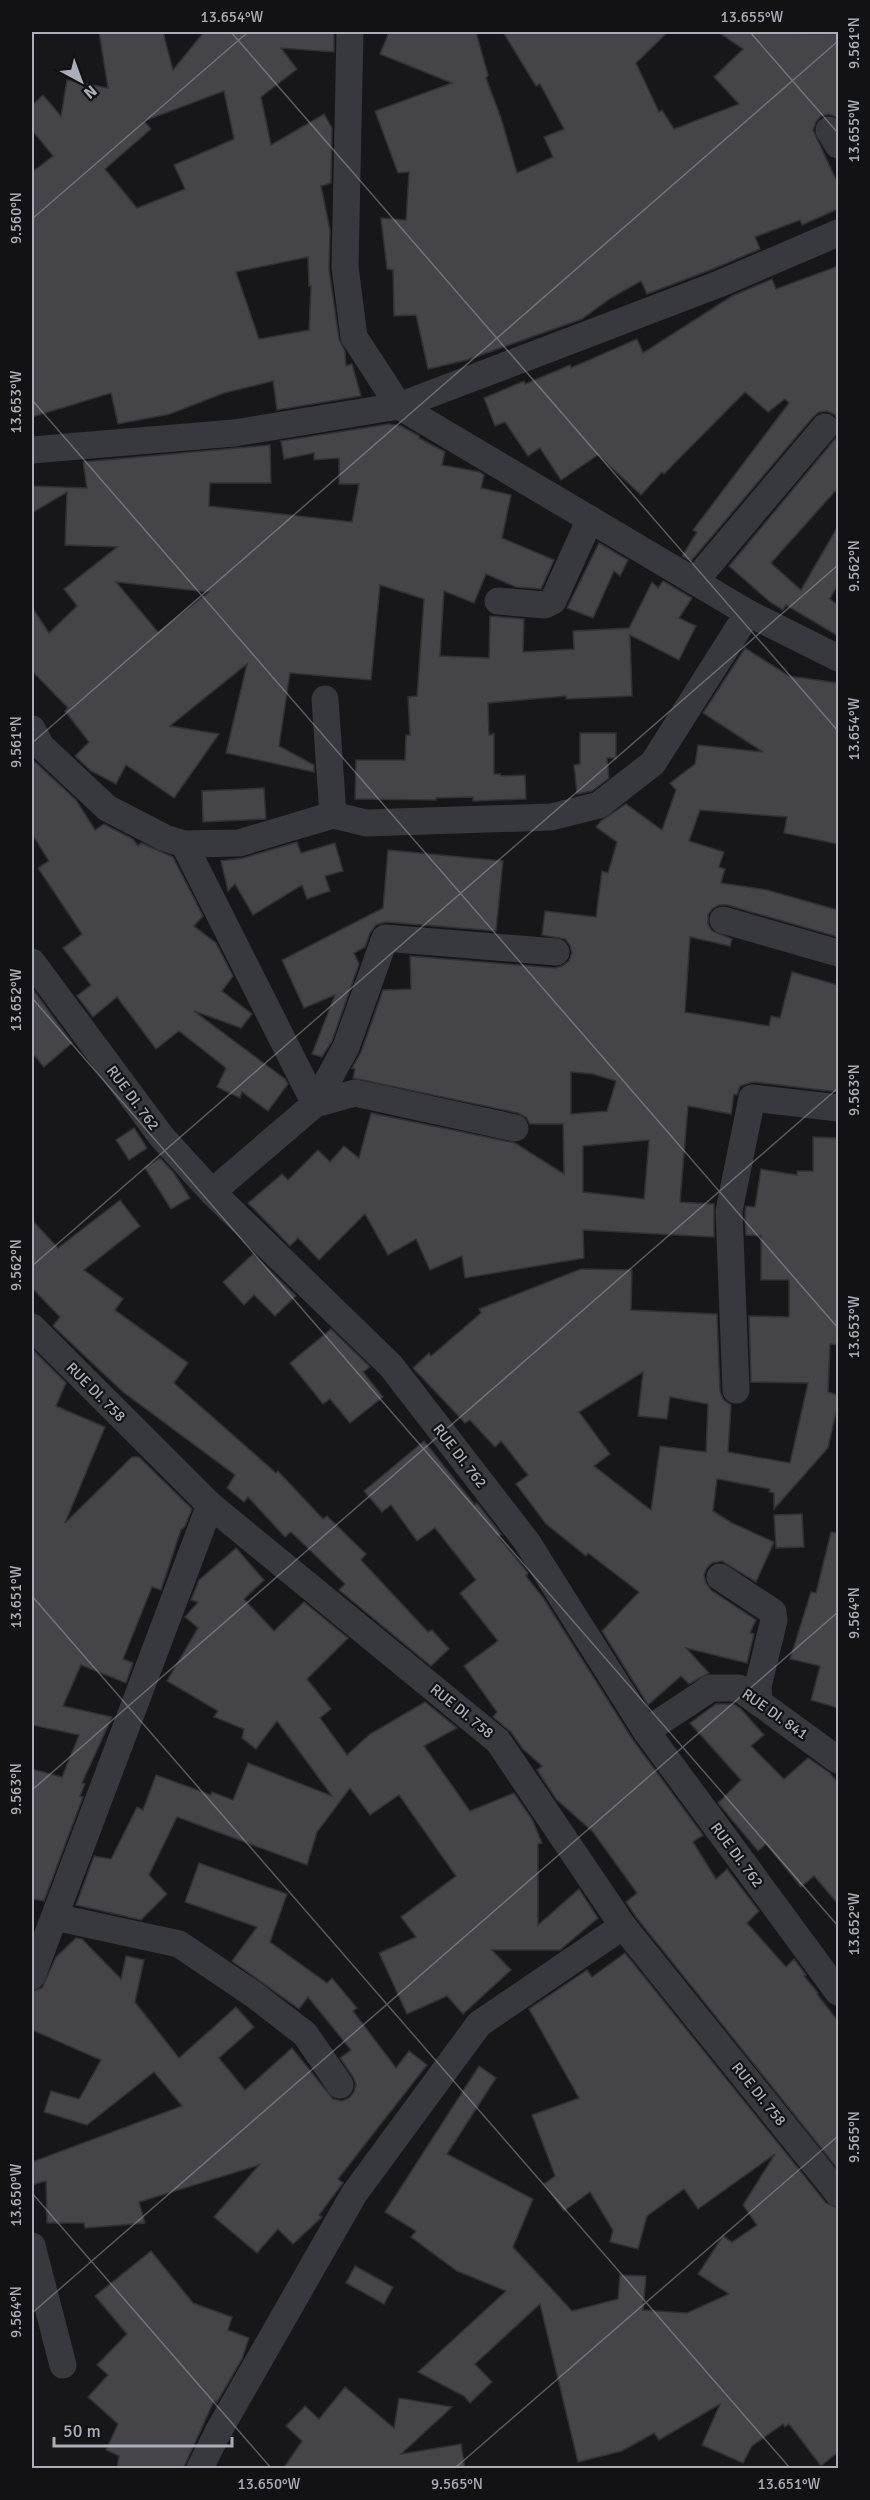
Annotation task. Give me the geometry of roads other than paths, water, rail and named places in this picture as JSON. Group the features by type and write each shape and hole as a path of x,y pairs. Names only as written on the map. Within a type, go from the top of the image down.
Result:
{"street":[{"path":"350,32 345,267 354,337 399,406 748,613 838,658"},
{"path":"32,450 234,433 399,406 720,284 838,233"},
{"path":"695,581 825,427"},
{"path":"498,601 544,605 553,601 590,519"},
{"path":"32,729 41,746 107,808 165,838 184,844 239,843 333,815 366,823 551,817 599,806 654,763 748,613"},
{"path":"325,699 333,815"},
{"path":"184,844 315,1104"},
{"path":"723,920 838,953"},
{"path":"212,1192 315,1104 346,1047 385,938 556,952"},
{"name":"RUE DI. 762","path":"32,962 161,1136 212,1192 391,1366 527,1542 646,1731 838,1992"},
{"path":"315,1104 355,1093 515,1128"},
{"path":"736,1390 729,1211 752,1098 838,1108"},
{"name":"RUE DI. 758","path":"32,1327 210,1505 498,1741 623,1926 838,2193"},
{"path":"32,1976 210,1505"},
{"path":"720,1578 773,1612 774,1620 758,1686 759,1703"},
{"name":"RUE DI. 841","path":"646,1731 711,1688 739,1688 838,1760"},
{"path":"55,1917 179,1944 253,1994 305,2034 340,2085"},
{"path":"200,2469 218,2432 354,2194 478,2024 623,1926"},
{"path":"32,2246 63,2365"}]}
